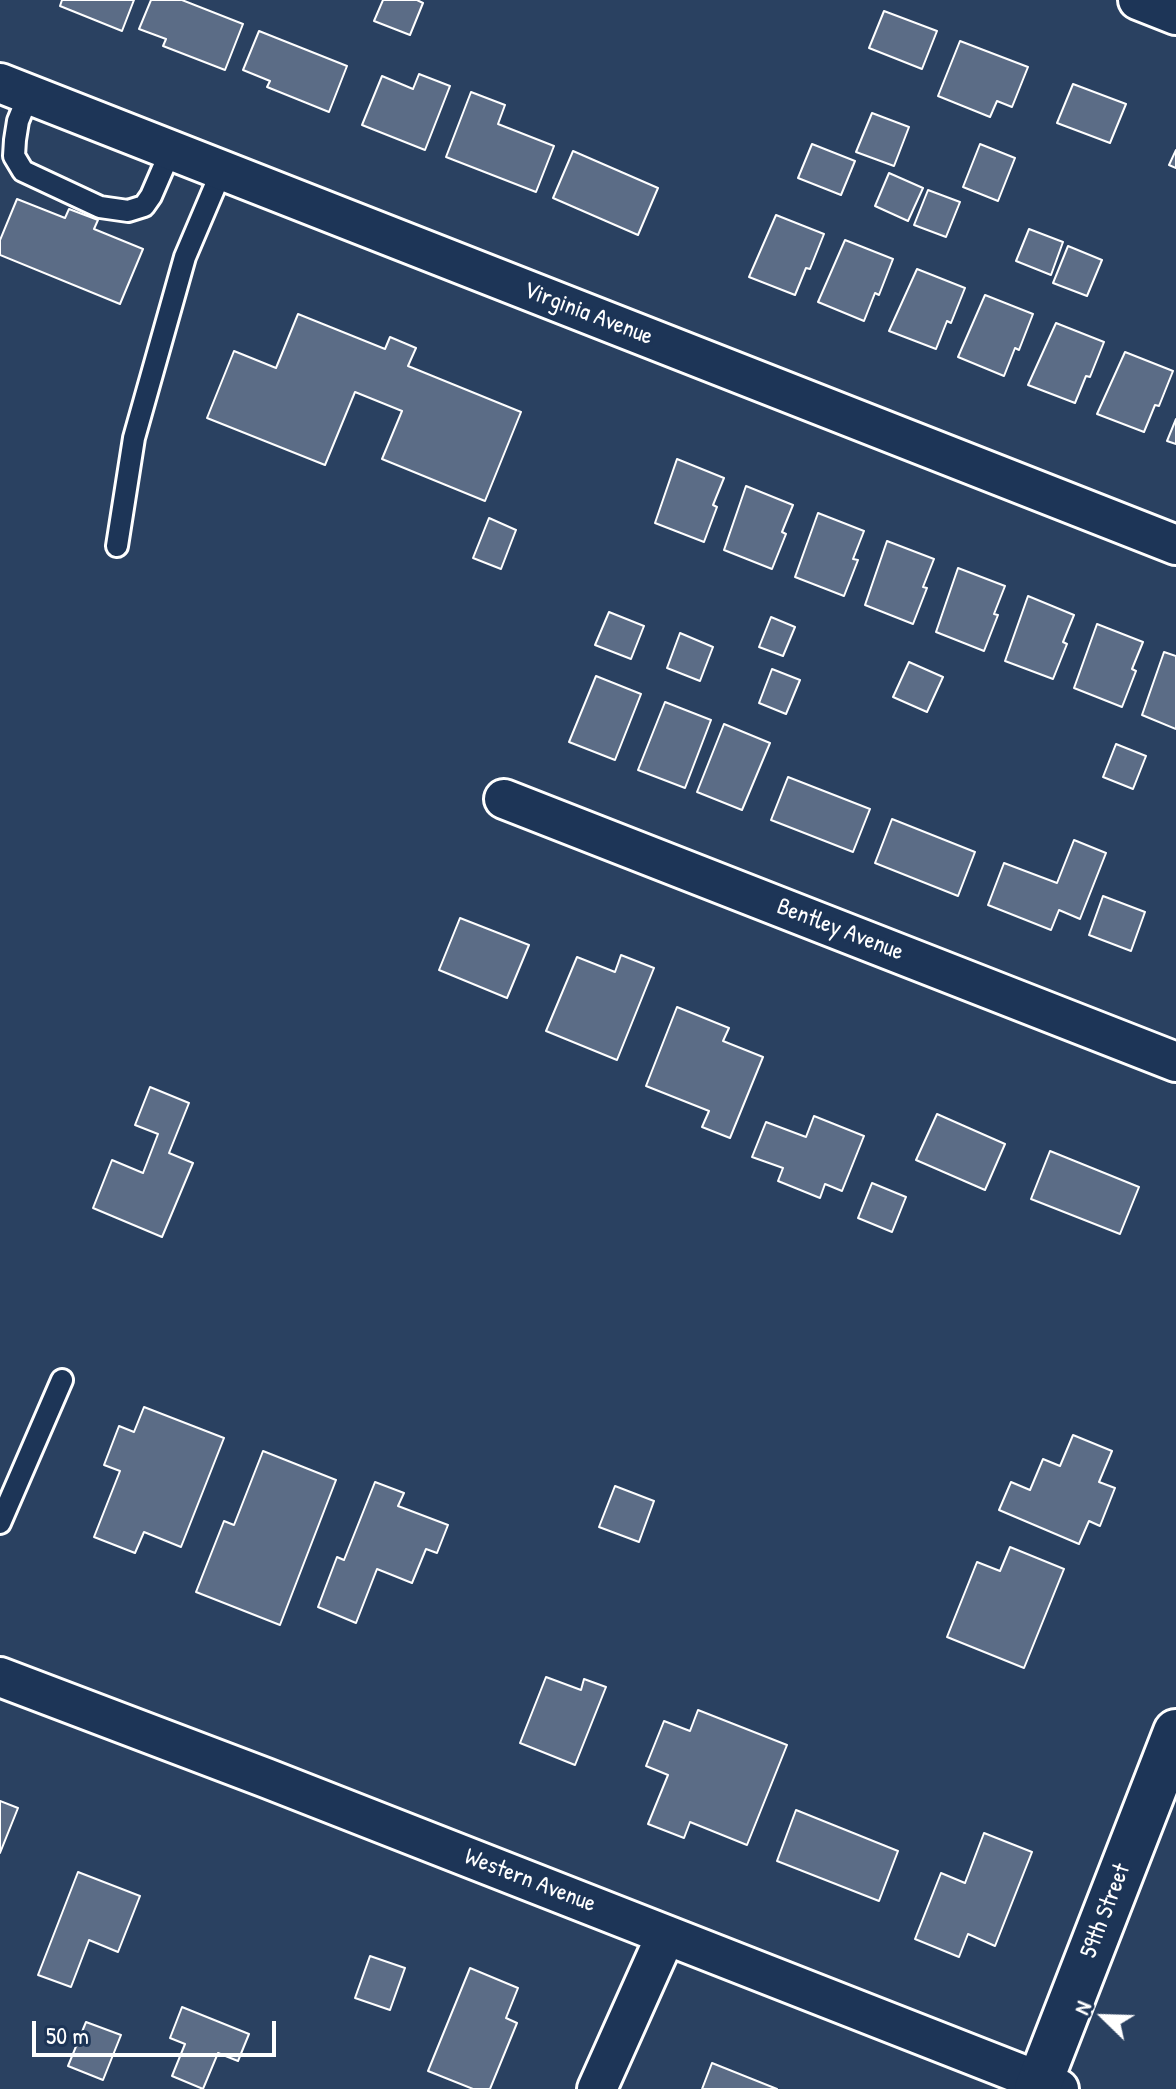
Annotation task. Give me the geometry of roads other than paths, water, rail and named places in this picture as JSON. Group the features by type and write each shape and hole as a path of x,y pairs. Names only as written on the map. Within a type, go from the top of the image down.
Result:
{"street":[{"path":"1138,0 1176,15"},
{"name":"Virginia Avenue","path":"14,88 1176,545"},
{"name":"Bentley Avenue","path":"504,799 1176,1062"},
{"name":"Western Avenue","path":"0,1677 266,1778 1045,2086"},
{"name":"59th Street","path":"1045,2086 1176,1732"},
{"path":"597,2089 666,1935"}],"lane":[{"path":"14,88 18,121 14,156 23,171 100,207 128,211 144,206 171,150"},
{"path":"117,546 134,438 142,408 185,257 222,170"},
{"path":"0,1523 62,1380"}]}
